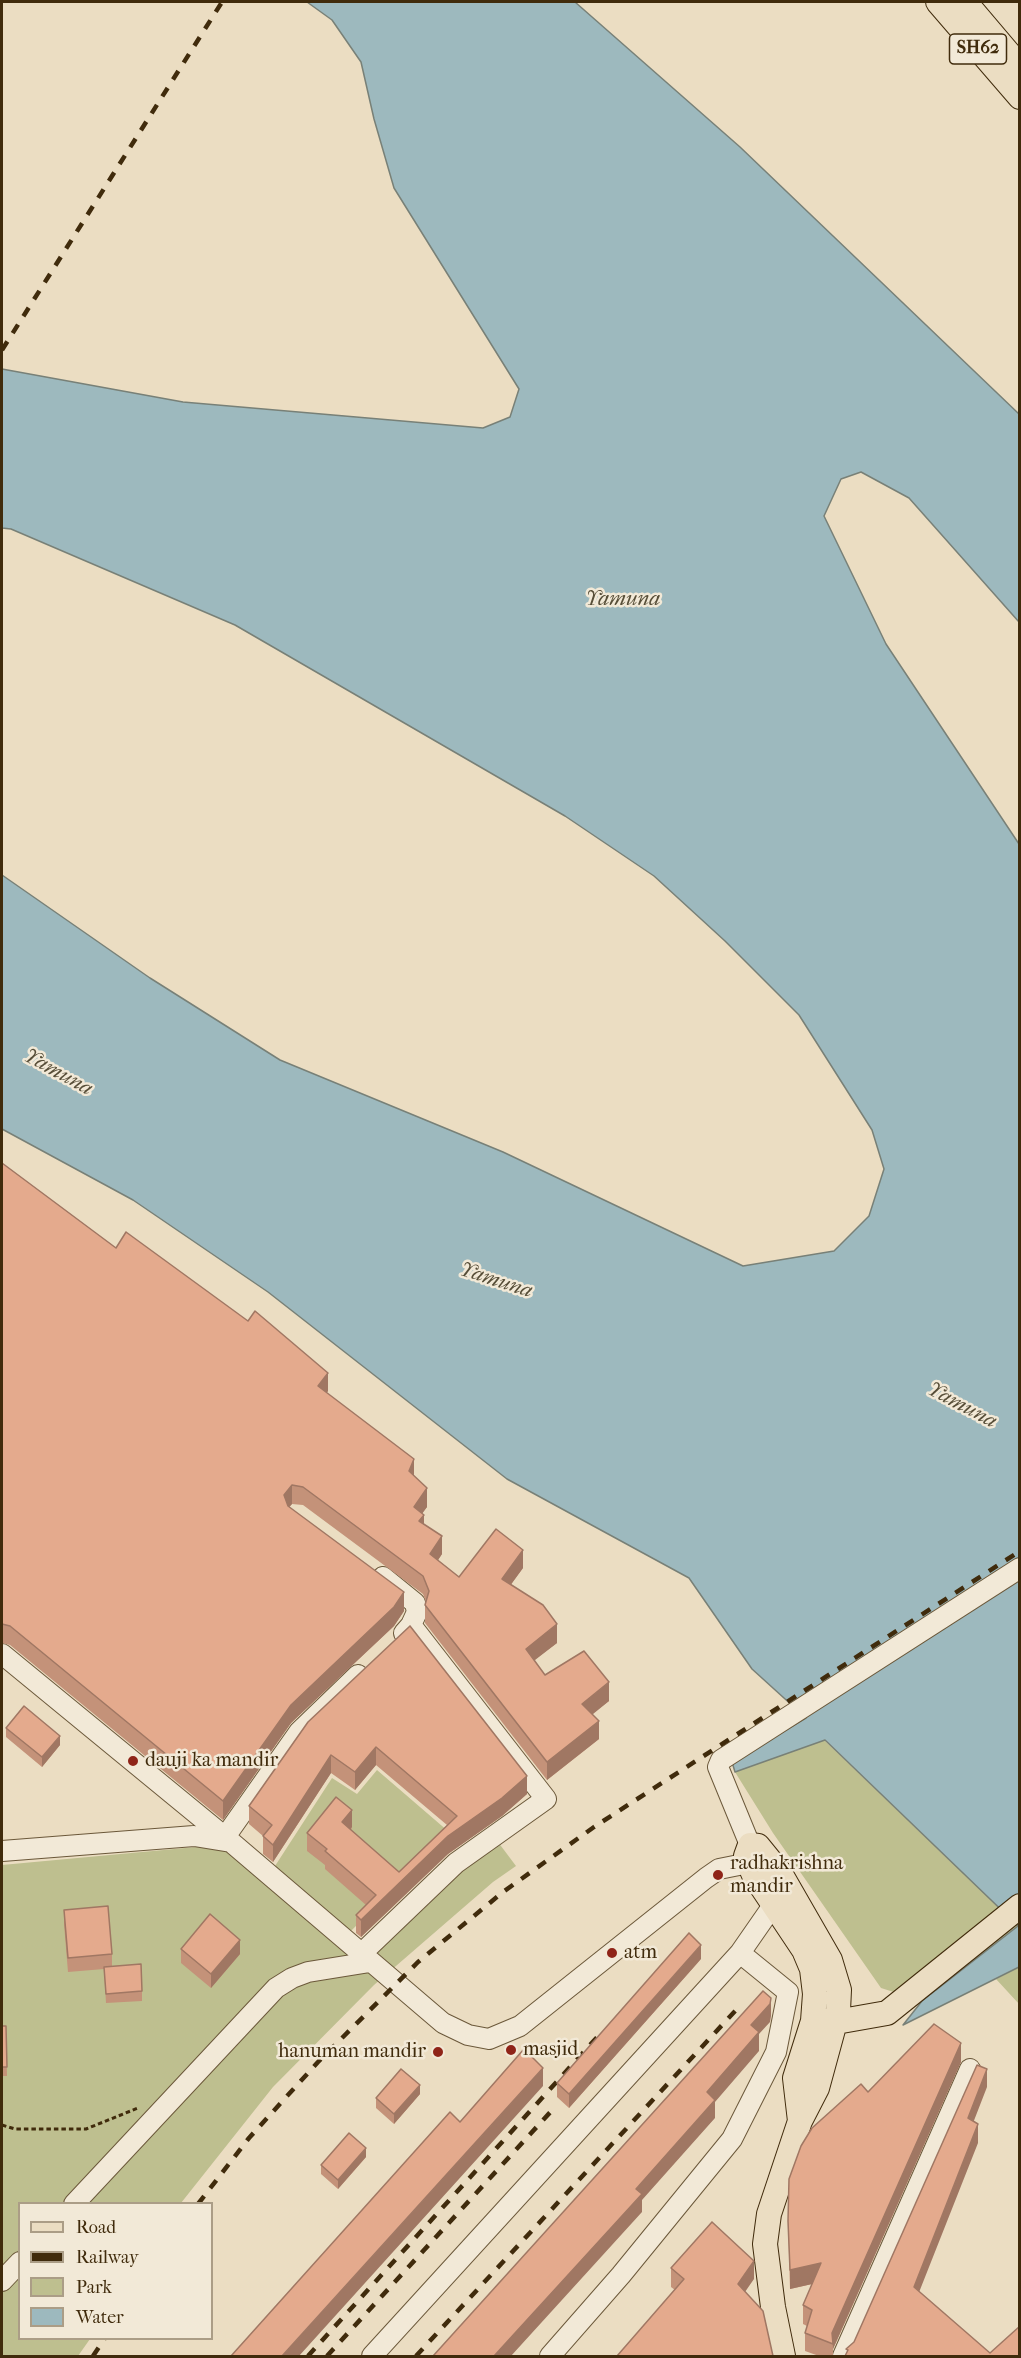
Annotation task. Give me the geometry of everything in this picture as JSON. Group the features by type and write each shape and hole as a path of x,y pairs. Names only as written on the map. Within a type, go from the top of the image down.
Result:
{"main road":[{"name":"SH62","path":"938,2 1020,97"},
{"name":"SH62","path":"969,3 1011,44 1020,67"},
{"path":"783,2356 773,2307 765,2244 769,2214 800,2121 795,2078 825,2021 815,1994 812,1969 804,1950 804,1933 780,1873 758,1846 750,1854 754,1875 774,1904 804,1933"},
{"path":"825,2021 887,2013 1020,1906"}],"street":[{"path":"370,1568 415,1603 417,1612 411,1625 386,1650"},
{"path":"2,1654 228,1839 443,2023 468,2035 489,2039 520,2026 712,1873 750,1854 718,1767 721,1760 1020,1568"},
{"path":"76,2202 276,1988 308,1972 365,1958 456,1863 546,1799 411,1625"},
{"path":"228,1839 299,1732 368,1666"},
{"path":"2,1851 194,1836 228,1839"},
{"path":"372,2356 740,1953 774,1904"},
{"path":"550,2356 621,2275 732,2139 776,2052 788,1992 740,1953"},
{"path":"843,2356 970,2069"},
{"path":"2,2281 18,2264"}],"path":[{"path":"2,2125 15,2129 86,2129 136,2108 161,2111"}],"green space":[{"path":"824,1740 1019,1926 922,2001 881,1988 773,1833 735,1772"},
{"path":"377,1770 449,1832 346,1936 368,1954 458,1867 498,1842 516,1866 493,1882 374,1985 273,2087 182,2202 18,2202 18,2340 89,2340 78,2356 2,2356 2,1865 196,1847 228,1848 264,1883 332,1778 357,1794"},
{"path":"1019,1967 1019,2004 996,1979"}],"water":[{"name":"Yamuna","path":"307,2 575,2 740,147 1019,414 1019,622 909,498 861,472 841,479 824,516 886,644 1019,844 1019,1967 903,2025 922,2001 1018,1926 825,1740 735,1772 732,1762 806,1718 752,1669 689,1578 507,1479 268,1292 133,1200 2,1129 2,875 150,978 280,1060 503,1152 743,1266 834,1251 869,1216 884,1169 872,1130 799,1015 725,941 654,876 565,816 235,625 11,529 2,528 2,369 183,402 483,428 510,417 519,389 394,188 374,119 361,62 332,20"}],"building":[{"path":"2,1163 116,1248 126,1232 248,1321 255,1311 328,1373 318,1386 414,1459 409,1471 427,1488 414,1507 424,1515 419,1521 442,1536 430,1554 459,1577 496,1529 523,1550 502,1579 543,1605 557,1624 526,1649 545,1675 584,1651 609,1682 582,1704 599,1721 547,1762 425,1605 429,1591 423,1576 303,1487 292,1485 284,1495 288,1506 404,1592 394,1607 291,1705 223,1801 10,1626 2,1624"},
{"path":"410,1626 527,1776 502,1798 448,1836 361,1920 356,1915 376,1895 307,1833 336,1797 352,1810 342,1822 399,1872 457,1816 376,1747 355,1772 331,1755 273,1845 263,1836 272,1825 249,1806 308,1722"},
{"path":"24,1706 60,1736 42,1757 6,1728"},
{"path":"108,1906 112,1954 68,1958 64,1910"},
{"path":"210,1914 240,1940 211,1974 181,1949"},
{"path":"689,1933 701,1945 569,2094 557,2083"},
{"path":"141,1964 142,1991 106,1994 104,1967"},
{"path":"763,1991 771,1998 770,2004 751,2025 759,2032 707,2092 715,2100 636,2189 642,2194 494,2356 433,2356"},
{"path":"934,2024 961,2043 832,2333 833,2344 805,2333 812,2310 803,2305 821,2263 790,2270 789,2179 801,2146 812,2128 861,2084 868,2092"},
{"path":"2,2026 6,2026 7,2067 2,2067"},
{"path":"524,2049 543,2068 282,2356 231,2356 450,2112 460,2122"},
{"path":"977,2065 987,2069 968,2118 978,2124 914,2287 990,2353 1020,2326 1020,2356 845,2356 848,2350 846,2349 854,2342"},
{"path":"401,2069 420,2085 394,2114 376,2098"},
{"path":"349,2133 366,2148 338,2180 321,2165"},
{"path":"712,2222 754,2261 738,2284 763,2311 773,2356 617,2356 684,2279 671,2268"}],"railway":[{"path":"2,350 222,2"},
{"path":"200,2202 249,2138 318,2062 418,1962 503,1892 594,1827 1020,1551"},
{"path":"416,2356 736,2010"},
{"path":"308,2356 600,2034"},
{"path":"327,2356 555,2107"},
{"path":"93,2356 104,2340"}],"place":[{"name":"dauji ka mandir","path":"133,1761"},
{"name":"radhakrishna mandir","path":"718,1875"},
{"name":"atm","path":"612,1953"},
{"name":"masjid","path":"511,2050"},
{"name":"hanuman mandir","path":"438,2052"}]}
